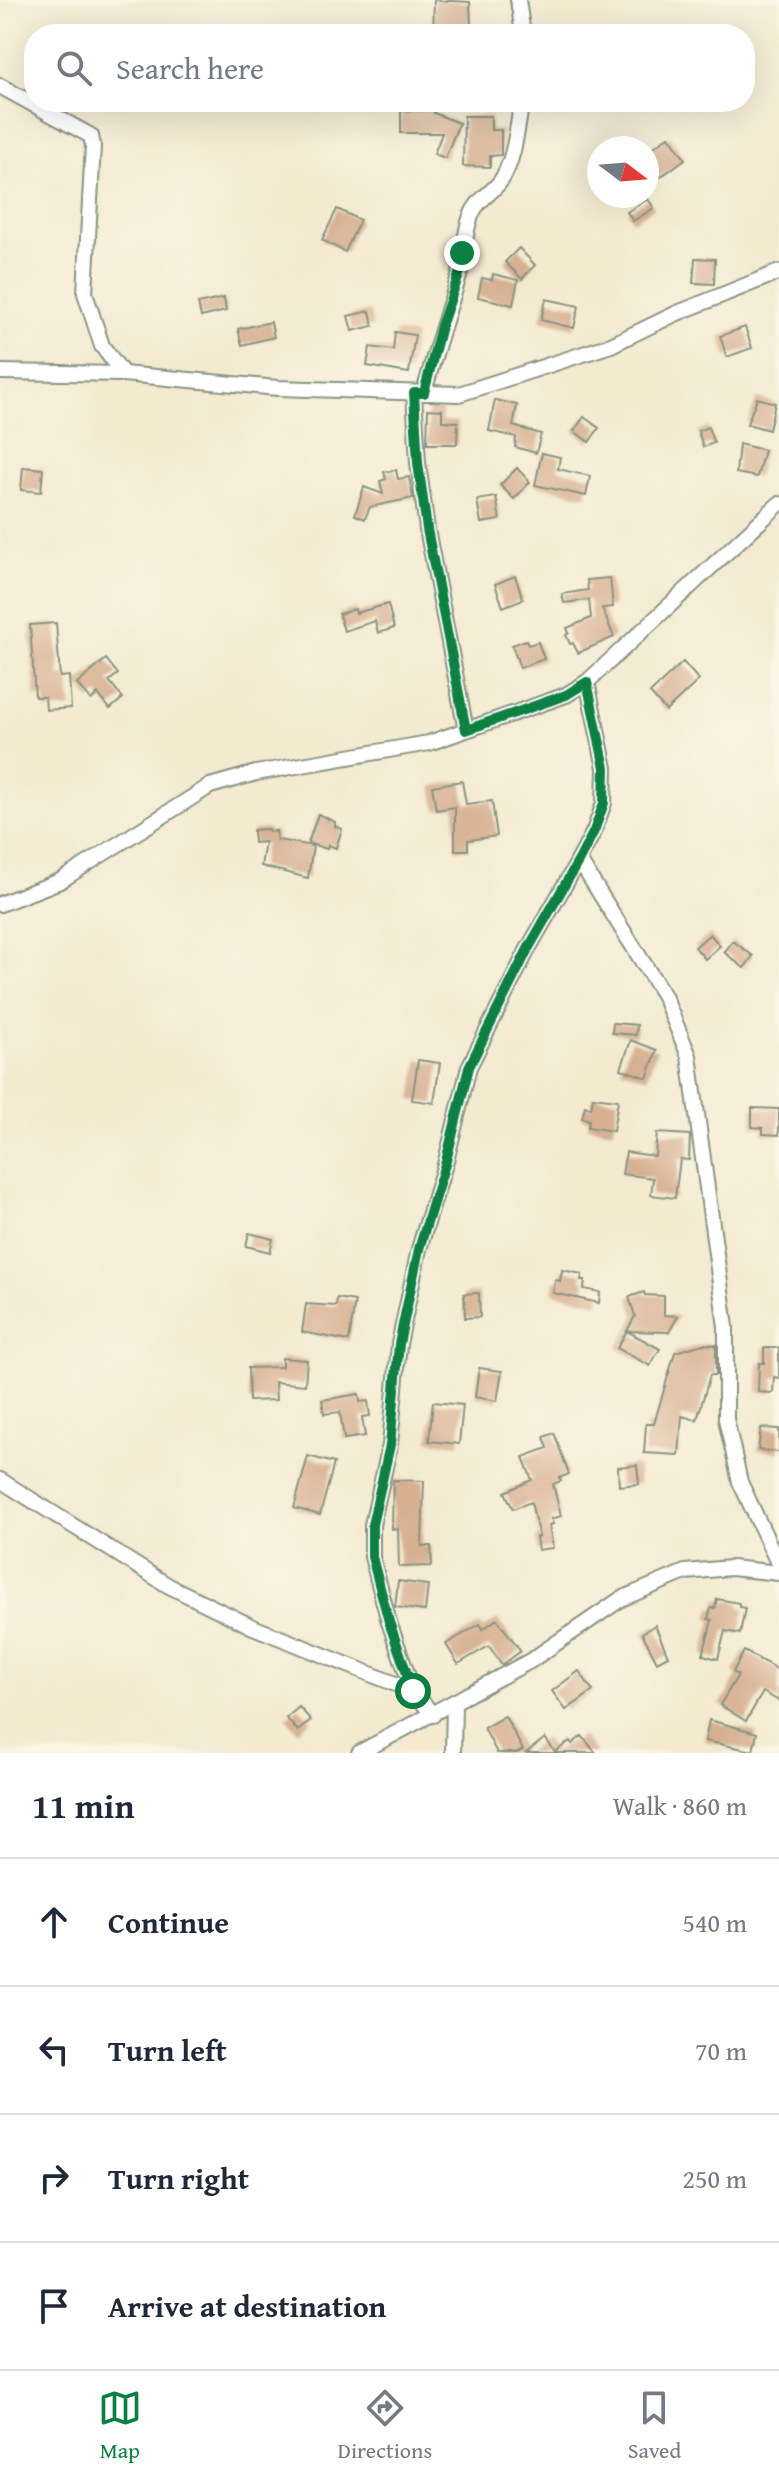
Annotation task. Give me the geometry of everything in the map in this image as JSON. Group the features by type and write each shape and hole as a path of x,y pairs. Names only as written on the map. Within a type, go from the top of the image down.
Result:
{"street":[{"path":"518,0 522,24"},
{"path":"0,86 24,99"},
{"path":"47,112 91,136 85,293 102,346 123,374"},
{"path":"466,730 427,529 418,463 419,393 460,272 471,214 481,198 502,180 520,112"},
{"path":"0,372 123,374 278,388 459,394 611,345 675,314 779,272"},
{"path":"0,904 60,881 210,786 256,773 429,743 566,695 587,682 779,504"},
{"path":"433,1715 413,1691 389,1622 372,1557 374,1514 390,1445 399,1344 419,1249 446,1161 469,1067 528,949 594,831 604,803 605,768 587,682"},
{"path":"579,860 664,996 689,1056 726,1327 726,1419 740,1482 779,1565"},
{"path":"0,1480 169,1586 265,1632 413,1691"},
{"path":"359,1753 530,1661 621,1599 685,1572 731,1568 779,1573"},
{"path":"453,1753 454,1703"}],"building":[{"path":"434,0 470,2 471,24 433,24"},
{"path":"401,112 434,112 459,123 445,158 434,154 442,133 401,133"},
{"path":"464,116 491,116 491,130 501,130 501,155 490,156 490,167 463,166"},
{"path":"669,136 685,159 659,178 659,143"},
{"path":"633,208 654,208 633,221 627,212"},
{"path":"337,209 360,220 345,252 322,240"},
{"path":"519,248 535,265 522,279 505,262"},
{"path":"695,258 715,259 714,284 693,283"},
{"path":"493,274 518,280 513,305 478,297 482,278 492,280"},
{"path":"224,298 226,311 201,317 198,304"},
{"path":"546,299 579,306 574,328 541,320"},
{"path":"370,311 373,326 352,331 348,316"},
{"path":"271,322 274,337 242,345 238,329"},
{"path":"745,327 752,348 727,357 720,336"},
{"path":"395,332 415,335 409,373 367,366 370,347 393,350"},
{"path":"757,398 775,403 769,430 747,424"},
{"path":"495,400 517,405 513,426 541,434 536,453 515,447 516,437 489,431"},
{"path":"428,409 442,410 442,421 458,422 457,444 427,444"},
{"path":"584,417 599,428 589,442 574,431"},
{"path":"708,427 714,443 703,447 698,431"},
{"path":"739,444 764,450 757,477 736,473"},
{"path":"542,453 560,457 558,469 590,476 586,496 535,485"},
{"path":"23,467 43,469 41,492 21,490"},
{"path":"517,468 530,482 514,499 500,485"},
{"path":"396,470 398,479 409,477 413,498 370,507 365,519 355,515 364,487 383,494 380,481 386,479 384,472"},
{"path":"496,497 500,520 481,523 477,500"},
{"path":"515,576 523,599 503,607 495,584"},
{"path":"610,578 613,607 602,608 614,637 578,653 566,635 569,633 567,628 591,618 589,600 564,603 562,594 588,590 587,580"},
{"path":"388,604 394,628 378,633 375,621 344,631 339,614 355,609 356,613"},
{"path":"56,623 60,677 69,676 71,708 46,710 45,697 35,697 30,625"},
{"path":"526,640 528,645 538,642 544,659 520,668 512,645"},
{"path":"106,659 118,674 109,681 123,698 110,709 98,694 91,700 77,684"},
{"path":"683,662 699,680 666,711 650,693"},
{"path":"462,781 466,804 492,801 497,836 468,840 468,850 455,850 455,807 436,810 432,786"},
{"path":"318,814 342,829 336,848 328,845 327,849 308,843"},
{"path":"268,829 269,832 276,831 277,840 313,846 308,878 261,866 265,842 254,843 253,830"},
{"path":"710,934 720,946 705,959 695,947"},
{"path":"733,941 753,956 744,968 724,952"},
{"path":"613,1023 637,1025 636,1035 612,1033"},
{"path":"631,1040 657,1050 647,1078 621,1069"},
{"path":"418,1060 440,1063 434,1103 412,1100"},
{"path":"593,1097 618,1100 613,1131 588,1127 589,1120 582,1118 585,1106 591,1108"},
{"path":"752,1108 779,1109 779,1135 763,1134 763,1128 752,1127"},
{"path":"657,1133 690,1135 689,1160 680,1159 675,1198 651,1195 653,1178 622,1174 626,1152 655,1156"},
{"path":"249,1233 273,1239 270,1252 246,1246"},
{"path":"562,1270 582,1274 584,1289 600,1292 599,1303 553,1293 555,1280 560,1281"},
{"path":"644,1292 645,1295 664,1296 664,1315 678,1316 669,1332 627,1331 635,1316 629,1297"},
{"path":"479,1293 480,1317 465,1318 464,1294"},
{"path":"337,1298 355,1301 349,1341 302,1332 306,1304 336,1306"},
{"path":"627,1331 660,1349 650,1366 617,1348"},
{"path":"703,1344 716,1345 716,1375 710,1375 697,1420 682,1416 679,1455 644,1453 646,1424 654,1424 675,1352"},
{"path":"764,1348 779,1348 779,1378 774,1377 773,1393 758,1392 759,1363 764,1363"},
{"path":"282,1358 307,1360 305,1385 275,1382 276,1400 249,1401 248,1368 282,1367"},
{"path":"479,1368 502,1371 497,1401 475,1397"},
{"path":"359,1394 360,1402 368,1401 370,1416 362,1417 365,1436 344,1439 340,1412 324,1414 322,1400"},
{"path":"433,1402 463,1405 459,1444 429,1441"},
{"path":"761,1428 779,1429 779,1452 758,1450"},
{"path":"554,1433 569,1474 553,1484 561,1516 551,1519 553,1524 549,1525 553,1548 538,1550 536,1537 539,1537 531,1502 513,1509 505,1492 532,1480 523,1457 548,1448 544,1437"},
{"path":"308,1456 334,1463 320,1515 294,1508"},
{"path":"637,1465 639,1484 619,1486 618,1467"},
{"path":"393,1480 424,1481 422,1546 431,1546 432,1566 399,1567 398,1529 392,1529"},
{"path":"398,1581 428,1585 425,1611 395,1607"},
{"path":"717,1599 739,1603 739,1607 745,1608 740,1634 725,1631 718,1659 703,1655 712,1620 708,1619"},
{"path":"497,1619 521,1651 502,1665 489,1646 458,1664 446,1644 480,1624 483,1629"},
{"path":"655,1625 668,1656 657,1662 642,1633"},
{"path":"744,1651 779,1670 779,1701 763,1692 746,1721 720,1705 738,1675 733,1672"},
{"path":"579,1671 593,1691 566,1710 552,1691"},
{"path":"299,1707 311,1720 298,1731 286,1718"},
{"path":"505,1716 523,1750 517,1753 497,1753 484,1728"},
{"path":"709,1720 757,1733 753,1751 705,1741"},
{"path":"582,1736 596,1753 526,1753 545,1738 555,1752"}],"route":[{"path":"413,1691 389,1622 372,1557 372,1525 390,1445 399,1344 419,1249 446,1161 469,1067 528,949 594,831 604,803 605,768 587,682 566,695 466,730 427,529 418,463 414,393 424,393 441,326 460,272 462,253"}]}
